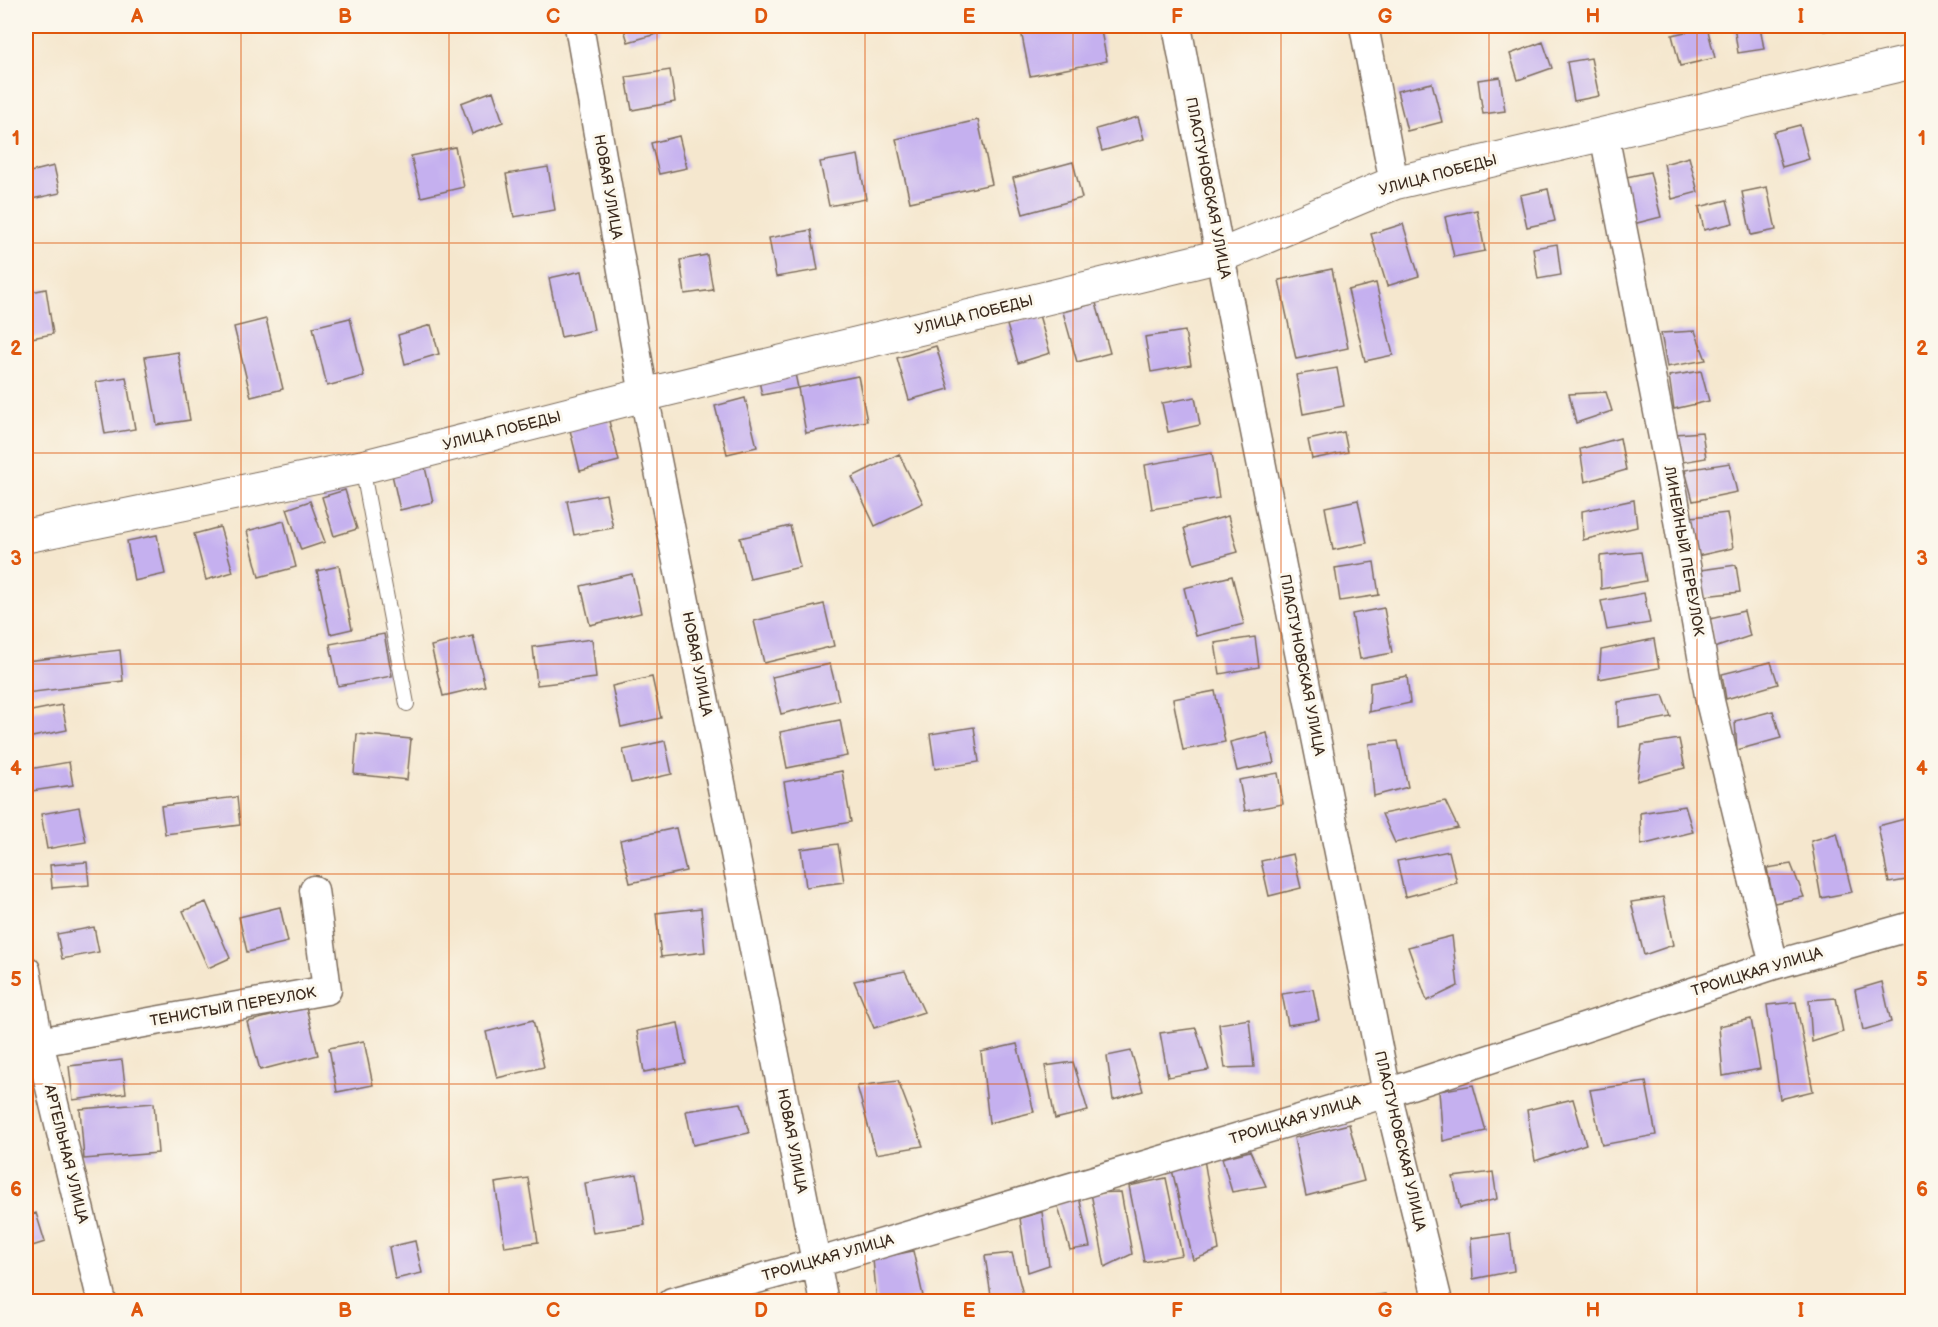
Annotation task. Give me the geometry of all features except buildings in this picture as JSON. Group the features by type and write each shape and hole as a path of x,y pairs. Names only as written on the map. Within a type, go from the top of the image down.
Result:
{"street":[{"name":"НОВАЯ УЛИЦА","path":"579,26 644,395 824,1302"},
{"name":"ПЛАСТУНОВСКАЯ УЛИЦА","path":"1177,26 1220,256 1387,1093 1438,1302"},
{"path":"1364,26 1394,183"},
{"name":"УЛИЦА ПОБЕДЫ","path":"26,536 362,467 644,395 1220,256 1394,183 1912,62"},
{"name":"ЛИНЕЙНЫЙ ПЕРЕУЛОК","path":"1604,134 1668,458 1710,701 1774,965"},
{"name":"ТЕНИСТЫЙ ПЕРЕУЛОК","path":"39,1042 327,990 314,890"},
{"name":"ТРОИЦКАЯ УЛИЦА","path":"672,1302 816,1263 1387,1093 1774,965 1912,926"},
{"name":"АРТЕЛЬНАЯ УЛИЦА","path":"26,970 39,1042 102,1302"}],"lane":[{"path":"362,467 407,704"}]}
